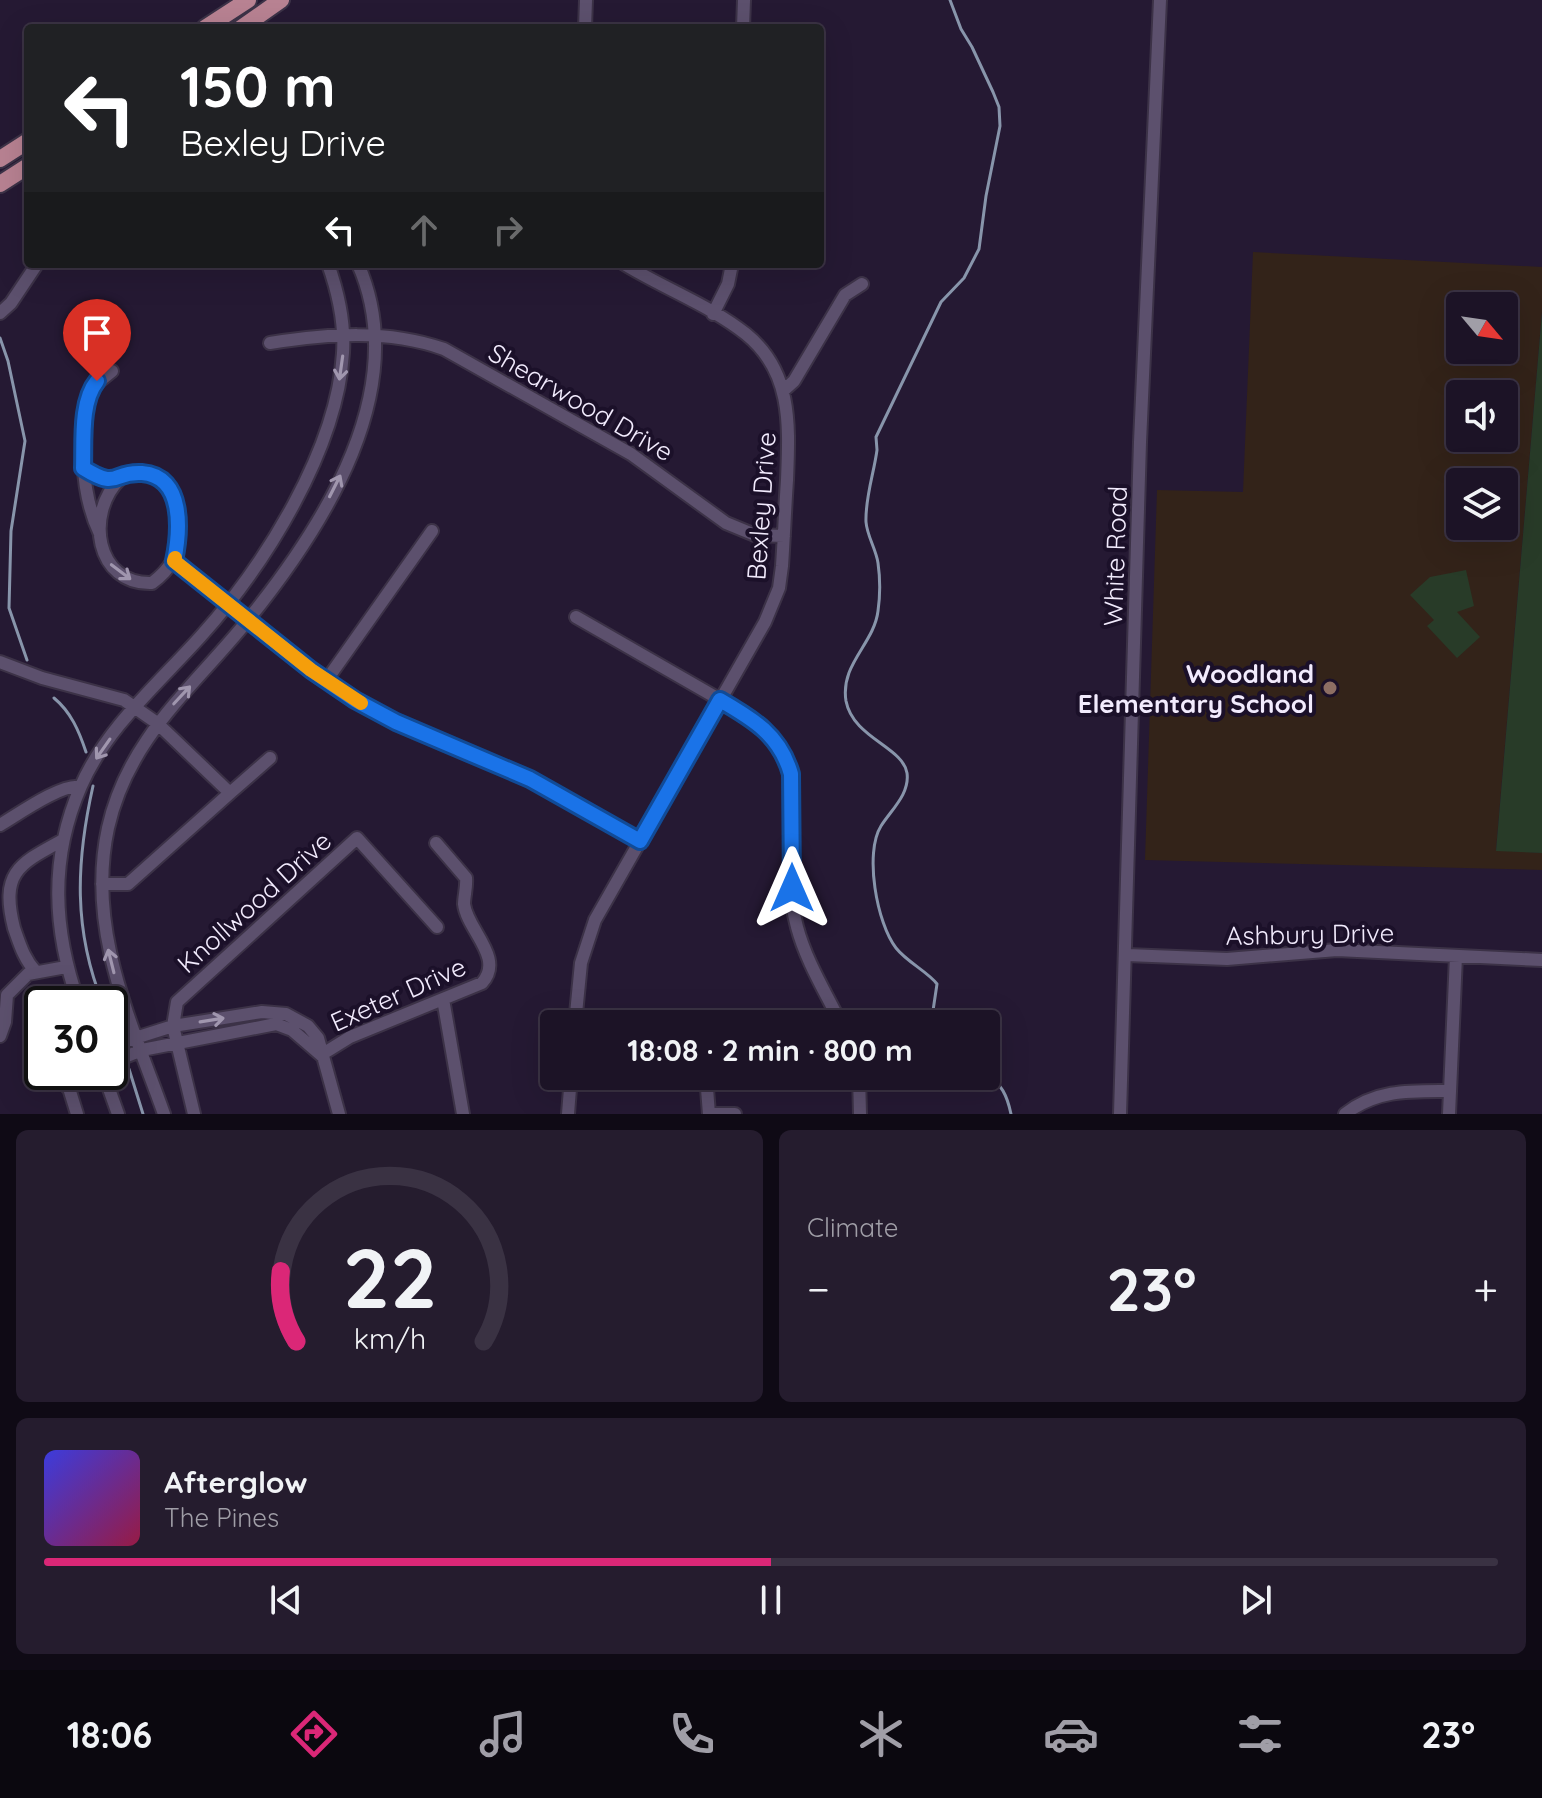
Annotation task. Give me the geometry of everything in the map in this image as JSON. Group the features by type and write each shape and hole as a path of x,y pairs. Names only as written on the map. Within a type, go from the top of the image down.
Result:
{"main road":[{"path":"212,24 248,0"},
{"path":"247,24 281,0"},
{"path":"0,159 24,144"},
{"path":"0,184 24,169"}],"street":[{"path":"585,24 586,0"},
{"path":"743,24 744,0"},
{"name":"White Road","path":"1120,1114 1141,428 1160,0"},
{"path":"0,313 11,303 34,268"},
{"path":"73,986 66,967 57,900 63,840 80,787 112,735 229,603 271,543 312,465 337,394 343,355 344,335 336,287 329,268"},
{"path":"164,1114 111,964 102,884 108,829 132,763 157,723 249,619 309,533 354,447 371,396 375,373 375,336 369,295 359,268"},
{"name":"Bexley Drive","path":"576,1010 587,941 608,893 772,609 779,588 784,536 789,418 784,390 775,368 757,344 734,326 631,268"},
{"path":"713,314 728,284 731,268"},
{"path":"784,390 794,381 845,295 862,284"},
{"name":"Shearwood Drive","path":"270,343 344,335 422,341 461,357 657,470 726,523 755,535 784,536"},
{"path":"83,468 99,479 120,479 139,473 156,477 166,484 179,519 174,561 152,583 121,577 112,568 106,559 90,507 83,468 91,388 112,371"},
{"path":"100,534 106,504 113,486 120,479"},
{"path":"326,681 432,531"},
{"path":"174,561 326,681 396,722 530,779 640,841"},
{"path":"576,617 720,700 763,727 774,738 787,758 793,790 792,888 796,924 809,961 834,1010"},
{"path":"0,662 42,678 117,697 157,723 230,793"},
{"path":"102,884 128,884 270,758"},
{"path":"0,825 59,791 70,786 80,787"},
{"name":"Knollwood Drive","path":"173,1026 177,1002 357,838 437,927"},
{"path":"36,972 25,960 11,922 5,892 11,876 22,863 63,840"},
{"name":"Exeter Drive","path":"321,1055 350,1037 482,983 490,968 488,957 464,906 466,878 436,843"},
{"name":"Ashbury Drive","path":"1127,955 1227,959 1337,950 1542,960"},
{"path":"1449,1114 1456,956"},
{"path":"0,1036 5,1022 7,995 28,974 66,967"},
{"path":"443,999 463,1114"},
{"path":"128,1051 173,1026 262,1012 286,1014 308,1026 318,1038 339,1114"},
{"path":"128,1045 177,1043 276,1024 292,1030 321,1055"},
{"path":"173,1026 194,1114"},
{"path":"68,1090 77,1114"},
{"path":"109,1090 118,1114"},
{"path":"568,1114 570,1090"},
{"path":"707,1090 709,1114 735,1114"},
{"path":"859,1090 860,1114"},
{"path":"1345,1114 1382,1094 1410,1090 1450,1091"}],"shaded area":[{"name":"Woodland Elementary School","path":"1253,252 1542,267 1542,312 1496,850 1542,853 1542,870 1145,860 1157,490 1243,492"}],"green space":[{"path":"1542,312 1542,853 1496,851"},
{"path":"1466,570 1474,606 1457,612 1480,637 1457,658 1427,626 1434,620 1410,595 1430,577"}],"waterway":[{"path":"933,1010 937,984 901,953 889,937 878,906 873,870 876,838 903,795 907,773 897,756 867,733 850,714 845,688 852,665 870,634 878,611 878,563 866,522 877,450 876,437 941,302 964,278 979,249 1000,126 999,107 950,0"},
{"path":"0,338 25,441 11,531 9,608 27,660"},
{"path":"54,698 74,722 86,752"},
{"path":"93,786 83,842 80,896 86,949 96,986"},
{"path":"129,1069 143,1114"},
{"path":"1000,1087 1011,1114"}],"slow traffic":[{"path":"175,558 174,561 311,670 361,703"}],"place":[{"name":"Woodland Elementary School","path":"1330,688"}],"route":[{"path":"97,381 91,388 88,401 83,468 99,479 111,481 139,473 149,474 166,484 179,519 174,561 326,681 396,722 530,779 640,841 720,700 750,717 774,738 787,758 791,774 792,888"}]}
